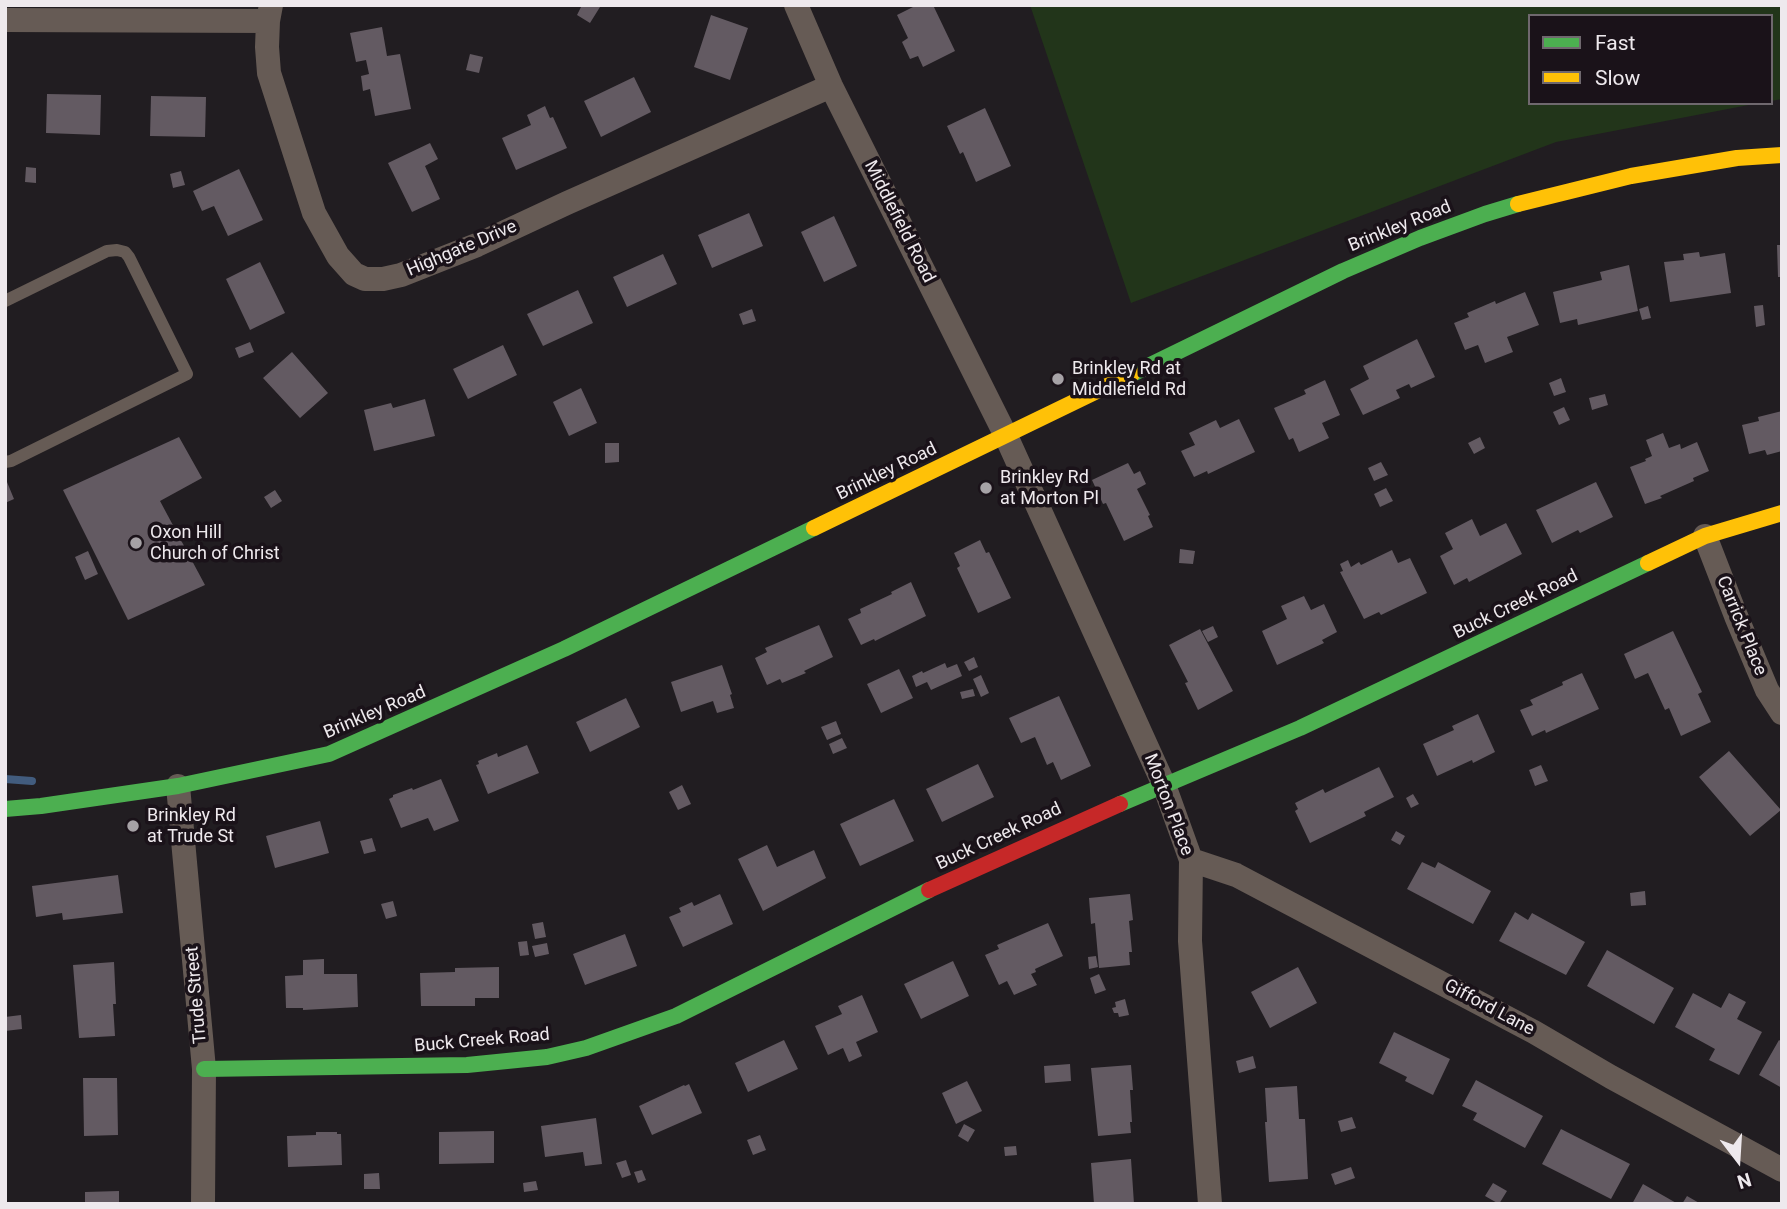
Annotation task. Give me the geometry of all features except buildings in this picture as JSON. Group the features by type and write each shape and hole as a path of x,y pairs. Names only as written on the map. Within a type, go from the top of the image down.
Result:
{"main road":[{"name":"Brinkley Road","path":"5,809 178,786 329,754 564,649 1343,271 1420,238 1532,200 1631,176 1737,159 1782,155"},
{"name":"Buck Creek Road","path":"204,1069 467,1065 536,1058 586,1048 649,1027 938,886 1090,816 1300,729 1705,536 1782,513"}],"street":[{"name":"Middlefield Road","path":"796,5 831,86 1006,436"},
{"name":"Highgate Drive","path":"270,13 267,47 269,73 314,213 338,256 354,274 365,279 383,279 410,272 477,245 831,86"},
{"path":"5,20 270,13"},
{"name":"Morton Place","path":"1006,436 1164,785 1191,860 1190,942 1210,1204"},
{"name":"Carrick Place","path":"1705,536 1767,690 1782,713"},
{"name":"Trude Street","path":"178,786 204,1069 203,1204"},
{"name":"Gifford Lane","path":"1191,860 1236,875 1534,1032 1782,1170"}],"lane":[{"path":"5,301 107,251 125,252 187,374 5,462"}],"green space":[{"path":"1030,5 1782,5 1782,99 1773,101 1773,14 1528,14 1528,105 1749,105 1556,142 1131,303"}],"waterway":[{"path":"5,779 32,781"}],"traffic: fast":[{"path":"1132,374 1343,271 1420,238 1518,204"},
{"path":"5,809 178,786 329,754 564,649 814,528"},
{"path":"1120,804 1300,728 1648,563"},
{"path":"204,1069 467,1065 547,1057 586,1048 676,1016 929,890"}],"traffic: slow":[{"path":"1518,204 1631,176 1737,158 1782,155"},
{"path":"814,528 1132,374"},
{"path":"1648,563 1705,536 1782,513"}],"traffic: jam":[{"path":"929,890 1120,804"}],"place":[{"name":"Brinkley Rd at Middlefield Rd","path":"1058,379"},
{"name":"Brinkley Rd at Morton Pl","path":"986,488"},
{"name":"Oxon Hill Church of Christ","path":"136,543"},
{"name":"Brinkley Rd at Trude St","path":"133,826"}]}
